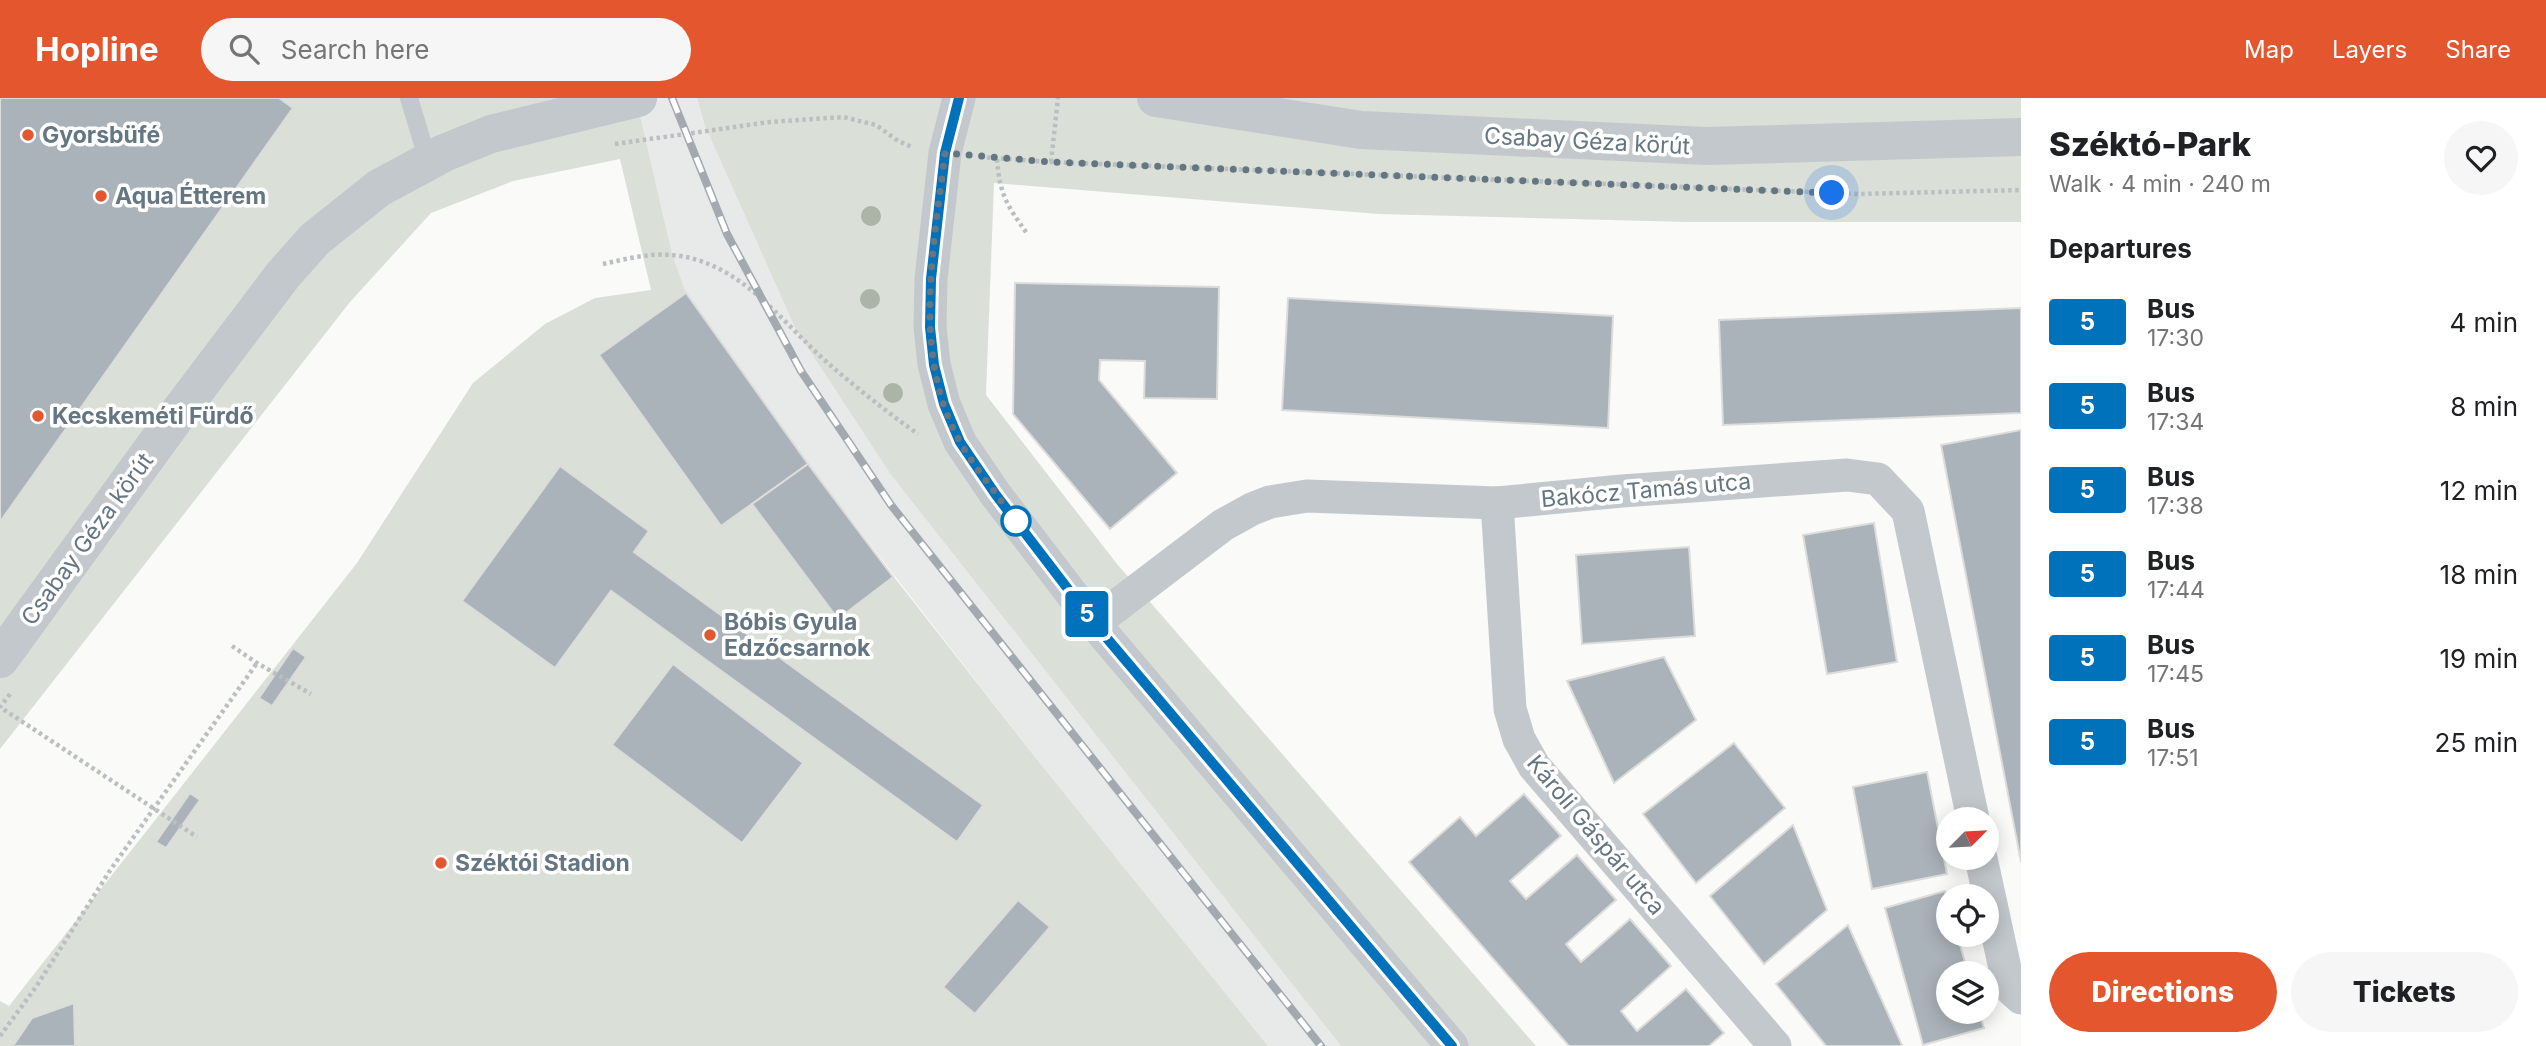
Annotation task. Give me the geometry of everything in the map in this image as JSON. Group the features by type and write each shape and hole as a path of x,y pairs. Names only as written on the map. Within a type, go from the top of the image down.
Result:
{"street":[{"name":"Csabay Géza körút","path":"8,673 180,411 283,275 315,239 379,188 428,161 491,134 638,98"},
{"path":"959,98 945,153 931,279 930,327 934,365 944,404 960,442 1094,623 1452,1046"},
{"name":"Csabay Géza körút","path":"1156,98 1361,130 1679,145 2021,137"},
{"name":"Bakócz Tamás utca","path":"1094,623 1223,525 1252,509 1281,499 1307,496 1497,503 1847,475 1878,479 1908,511 1970,807"},
{"name":"Károli Gáspár utca","path":"1497,503 1510,709 1519,740 1534,766 1775,1046"},
{"path":"1984,870 2009,987 2021,998"}],"lane":[{"path":"409,98 428,161"}],"path":[{"path":"1051,162 1058,98"},
{"path":"606,145 770,122 843,117 876,125 898,141 919,150 997,159 1860,194 2021,190"},
{"path":"997,159 1004,201 1028,235"},
{"path":"603,264 642,256 672,254 704,262 737,278 829,363 922,436"},
{"path":"232,646 311,694"},
{"path":"0,1036 36,987 153,809 257,663"},
{"path":"8,673 0,707 197,837"}],"shaded area":[{"path":"279,98 636,98 672,254 686,293 808,464 894,577 1268,1046 0,1046 0,1001 9,1006 357,563 473,383 545,324 595,298 651,290 620,159 513,181 431,213 350,302 0,749 0,522 292,108"},
{"path":"636,98 697,98 705,126 796,330 891,475 1341,1046 1268,1046 1039,762 808,464 686,293 672,255"},
{"path":"697,98 2021,98 2021,222 1687,222 1379,214 994,183 986,395 1117,564 1536,1046 1341,1046 891,475 796,330 705,126"}],"building":[{"name":"Kecskeméti Fürdő","path":"0,98 279,98 293,108 0,522"},
{"path":"1015,283 1219,287 1217,399 1144,398 1145,361 1100,360 1099,380 1177,473 1110,529 1013,414"},
{"path":"686,293 808,464 721,526 599,355"},
{"path":"1288,298 1613,316 1608,428 1282,410"},
{"path":"2021,308 2021,413 1723,425 1719,320"},
{"path":"2021,430 2021,862 1941,445"},
{"path":"808,464 893,577 838,619 752,504"},
{"name":"Bóbis Gyula Edzőcsarnok","path":"560,466 649,531 634,552 983,805 957,842 611,591 555,668 462,601"},
{"path":"1874,523 1897,662 1827,674 1803,535"},
{"path":"1689,547 1695,636 1582,644 1576,555"},
{"path":"293,648 306,657 272,706 259,698"},
{"path":"1664,657 1696,720 1614,783 1567,681"},
{"path":"673,664 803,763 742,843 612,745"},
{"path":"1734,743 1785,808 1696,883 1643,814"},
{"path":"1927,772 1936,818 1936,870 1946,870 1947,874 1872,889 1853,787"},
{"path":"190,793 200,800 166,848 156,842"},
{"path":"1524,794 1561,836 1510,881 1526,899 1577,855 1616,900 1566,944 1581,962 1630,919 1671,966 1621,1011 1637,1031 1686,989 1724,1033 1709,1046 1569,1046 1409,862 1460,817 1476,836"},
{"path":"1793,825 1827,910 1764,964 1710,896"},
{"path":"1936,894 1936,947 1961,947 1965,961 1936,961 1936,1024 1983,1024 1984,1028 1923,1045 1885,908"},
{"path":"1018,900 1050,927 975,1014 943,987"},
{"path":"1848,925 1901,1046 1826,1046 1776,984"},
{"path":"74,1003 75,1046 13,1046 32,1018"}],"railway":[{"path":"672,98 727,234 801,371 891,505 1321,1046"}],"bus line":[{"name":"5","path":"959,98 945,153 931,279 930,327 934,365 944,404 960,442 996,495 1094,623 1452,1046"}],"place":[{"name":"Gyorsbüfé","path":"28,135"},
{"name":"Aqua Étterem","path":"101,196"},
{"name":"Kecskeméti Fürdő","path":"38,416"},
{"name":"Bóbis Gyula Edzőcsarnok","path":"710,635"},
{"name":"Széktói Stadion","path":"441,863"}],"route":[{"path":"1016,521 960,442 944,404 934,365 930,327 931,279 945,153 1051,162 1832,193"}]}
